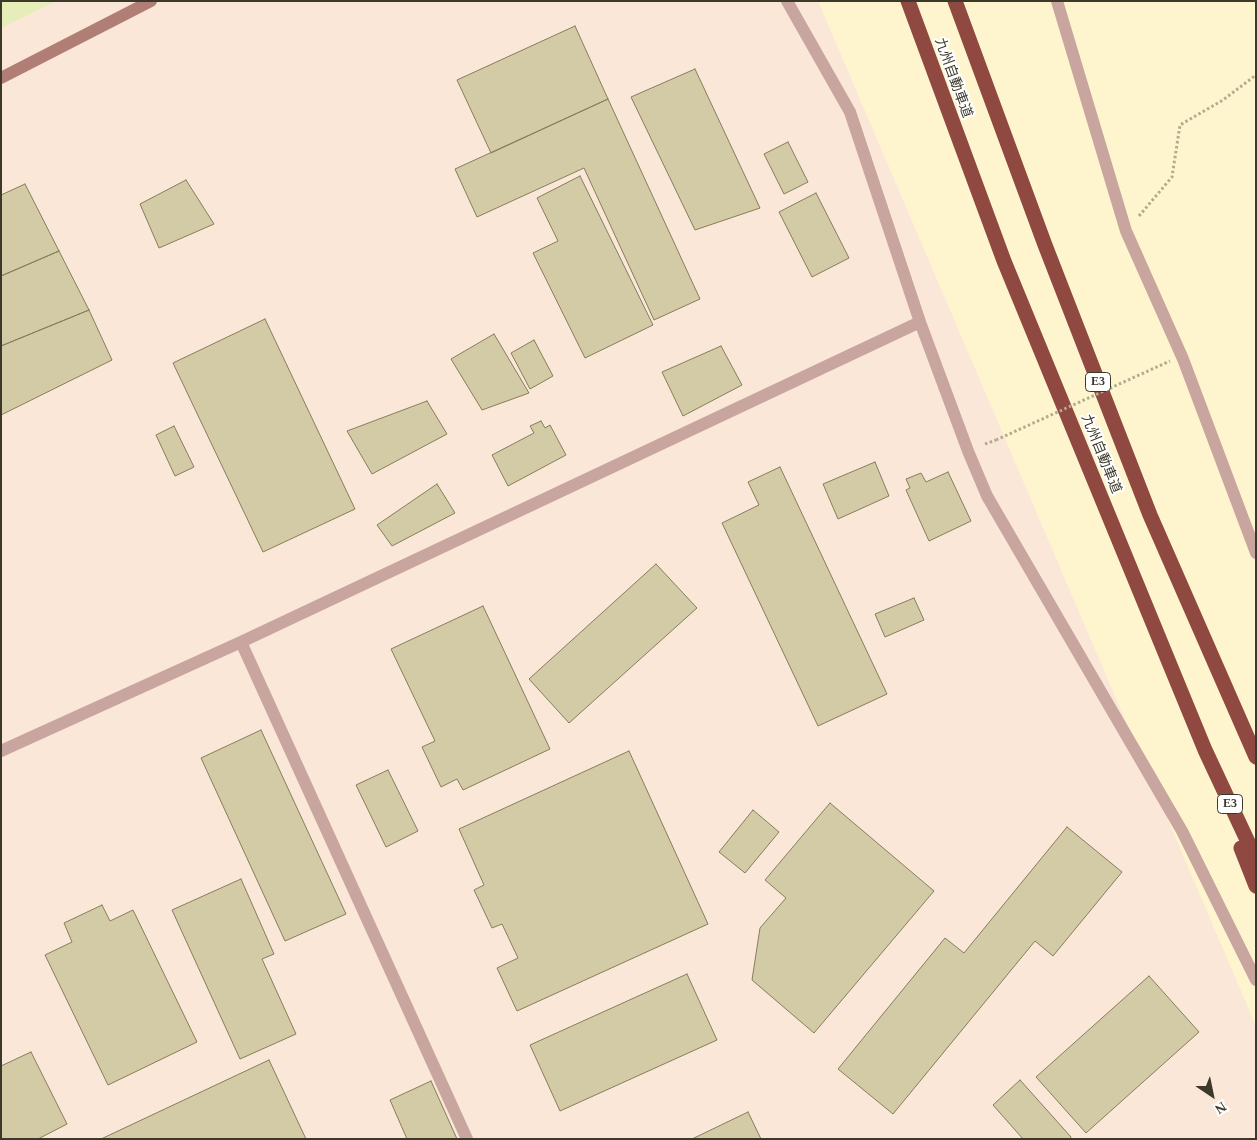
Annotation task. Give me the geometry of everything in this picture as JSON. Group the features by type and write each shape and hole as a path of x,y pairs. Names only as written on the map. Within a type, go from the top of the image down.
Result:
{"highway":[{"name":"九州自動車道","path":"908,1 1004,262 1205,750 1256,858"},
{"name":"九州自動車道","path":"955,1 1045,245 1150,515 1256,758"},
{"path":"1205,750 1256,886"}],"street":[{"path":"1,78 151,1"},
{"path":"787,1 850,112 920,322 968,451 987,496 1182,831 1256,980"},
{"path":"1057,1 1126,231 1183,359 1256,553"},
{"path":"1,751 241,642 920,322"},
{"path":"241,642 467,1139"}],"path":[{"path":"1126,231 1172,177 1180,125 1224,100 1256,75"},
{"path":"996,440 1170,361"}],"shaded area":[{"path":"1,1 818,1 1256,1026 1256,1139 1,1139"}],"green space":[{"path":"1,1 56,1 1,28"}],"building":[{"path":"575,26 608,99 491,153 457,80"},
{"path":"695,69 760,208 695,230 631,97"},
{"path":"608,99 700,299 654,320 584,168 477,217 455,169"},
{"path":"788,142 808,182 784,194 764,154"},
{"path":"580,176 653,325 585,358 533,253 558,241 537,198"},
{"path":"186,180 214,224 159,248 140,204"},
{"path":"25,184 59,251 1,276 1,195"},
{"path":"816,193 849,258 812,277 779,212"},
{"path":"59,251 89,310 1,346 1,276"},
{"path":"89,310 112,360 1,415 1,346"},
{"path":"265,319 355,509 263,552 173,363"},
{"path":"494,334 529,393 482,410 451,359"},
{"path":"534,340 553,376 530,389 511,353"},
{"path":"721,346 742,385 683,416 662,372"},
{"path":"427,401 447,434 372,474 347,431"},
{"path":"541,421 545,428 550,425 566,455 508,486 492,455 534,433 530,426"},
{"path":"174,426 194,467 175,476 156,435"},
{"path":"875,462 889,496 838,519 823,484"},
{"path":"780,467 887,694 818,726 722,523 759,505 748,482"},
{"path":"948,472 971,521 929,541 906,490 910,488 906,479 921,473 926,482"},
{"path":"437,484 455,513 392,546 377,525"},
{"path":"656,564 697,608 569,723 529,679"},
{"path":"914,598 924,620 885,637 875,614"},
{"path":"483,606 550,749 463,790 457,779 441,787 422,747 435,741 391,649"},
{"path":"261,730 346,914 285,941 201,758"},
{"path":"629,751 708,924 517,1011 497,968 518,958 502,924 492,928 474,890 484,885 459,829"},
{"path":"388,770 418,831 386,847 356,785"},
{"path":"830,803 934,891 814,1033 752,980 760,928 786,898 765,880"},
{"path":"753,810 779,832 745,873 719,852"},
{"path":"1067,827 1122,872 1053,956 1035,941 893,1114 838,1069 945,938 964,953"},
{"path":"241,879 274,954 262,959 296,1034 240,1059 172,910"},
{"path":"102,905 110,921 133,910 197,1042 108,1085 45,955 72,942 64,923"},
{"path":"687,974 717,1040 560,1111 530,1045"},
{"path":"1149,976 1199,1032 1086,1133 1036,1077"},
{"path":"31,1052 67,1124 38,1139 1,1139 1,1066"},
{"path":"269,1060 306,1139 101,1139"},
{"path":"1020,1080 1071,1137 1070,1139 1023,1139 993,1105"},
{"path":"431,1081 457,1139 407,1139 390,1100"},
{"path":"748,1112 761,1139 692,1139"}]}
